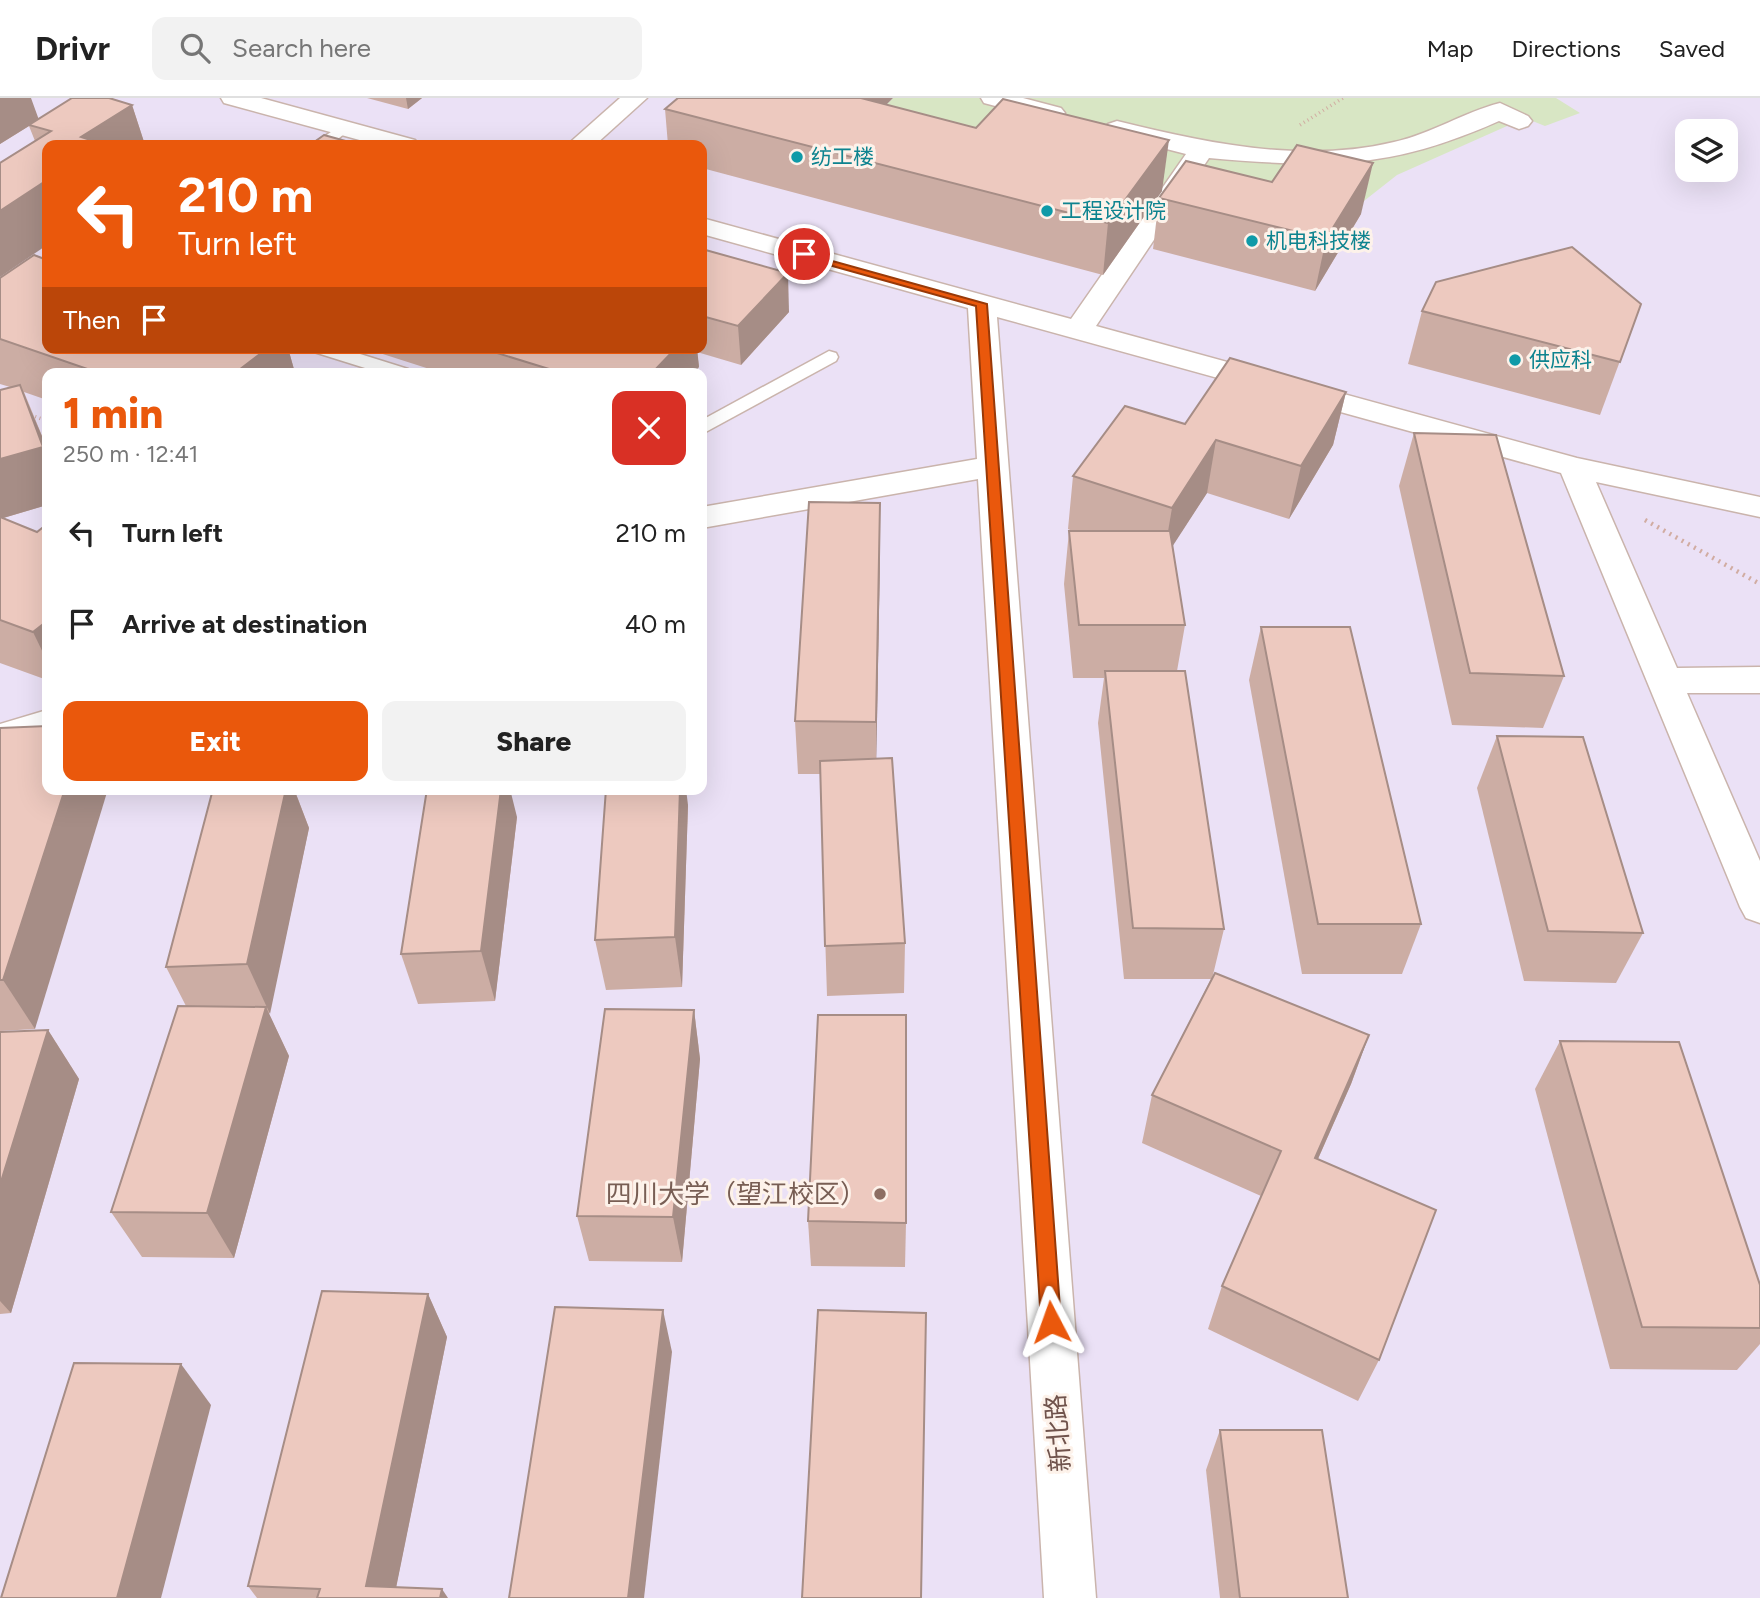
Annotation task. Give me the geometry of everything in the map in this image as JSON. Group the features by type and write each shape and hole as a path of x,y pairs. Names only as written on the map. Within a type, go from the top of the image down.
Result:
{"street":[{"path":"233,98 388,140"},
{"path":"586,140 635,98"},
{"path":"993,98 1071,118"},
{"path":"1097,124 1202,150 1281,156 1374,154 1451,133 1500,111 1519,121"},
{"path":"1078,330 1202,150"},
{"path":"707,227 1574,467 1760,507"},
{"name":"新北路","path":"982,304 1070,1598"},
{"path":"707,517 993,466"},
{"path":"1574,467 1760,907"},
{"path":"1664,681 1760,680"},
{"path":"0,737 42,724"}],"lane":[{"path":"327,140 344,128"},
{"path":"340,354 385,368"},
{"path":"707,425 829,357"}],"path":[{"path":"24,413 42,419"},
{"path":"1643,519 1760,584"}],"shaded area":[{"name":"四川大学（望江校区）","path":"0,98 1760,98 1760,1598 0,1598"}],"green space":[{"path":"893,98 1556,98 1580,113 1545,126 1525,118 1397,175 1355,208 1172,193 847,144"}],"building":[{"path":"72,98 109,98 132,105 81,137 90,140 42,140 42,183 0,211 0,163 51,131 29,125"},
{"path":"678,98 861,98 976,128 1003,99 1169,140 1108,223 665,109"},
{"path":"324,135 342,140 317,140"},
{"path":"1297,145 1373,163 1326,239 1159,198 1186,161 1272,182"},
{"path":"1572,247 1641,304 1620,362 1422,311 1436,282"},
{"path":"707,250 788,273 738,326 707,317"},
{"path":"34,255 42,258 42,353 0,339 0,278"},
{"path":"44,354 260,354 242,368 84,368"},
{"path":"500,354 670,354 657,368 546,368"},
{"path":"1230,358 1346,392 1301,466 1216,440 1172,508 1073,476 1125,406 1185,424"},
{"path":"20,385 42,447 0,459 0,390"},
{"path":"1414,433 1496,435 1564,676 1470,673"},
{"path":"809,502 880,503 876,722 795,721"},
{"path":"0,517 37,532 42,528 42,625 33,632 0,620"},
{"path":"1069,531 1170,531 1185,625 1079,625"},
{"path":"1261,627 1350,627 1421,924 1318,924"},
{"path":"1105,671 1185,671 1224,929 1133,928"},
{"path":"42,726 42,795 63,795 3,980 0,980 0,728"},
{"path":"1497,736 1583,737 1643,933 1548,931"},
{"path":"892,758 905,943 825,946 820,761"},
{"path":"211,795 285,795 247,964 166,967"},
{"path":"426,795 500,795 481,951 401,954"},
{"path":"606,795 680,795 675,937 595,940"},
{"path":"1215,973 1369,1035 1315,1158 1436,1210 1379,1360 1222,1286 1281,1151 1152,1095"},
{"path":"178,1006 266,1007 207,1213 111,1212"},
{"path":"605,1009 694,1010 673,1217 577,1216"},
{"path":"818,1015 906,1015 906,1223 808,1221"},
{"path":"48,1030 0,1185 0,1032"},
{"path":"1560,1041 1679,1042 1760,1285 1760,1328 1642,1327"},
{"path":"322,1291 428,1294 366,1586 442,1589 440,1598 317,1598 320,1589 248,1586"},
{"path":"555,1307 663,1310 628,1598 509,1598"},
{"path":"818,1310 926,1313 921,1598 802,1598"},
{"path":"74,1363 181,1364 117,1598 1,1598"},
{"path":"1220,1430 1322,1430 1348,1598 1240,1598"}],"place":[{"name":"纺工楼","path":"797,157"},
{"name":"工程设计院","path":"1047,211"},
{"name":"机电科技楼","path":"1252,241"},
{"name":"供应科","path":"1515,360"},
{"name":"四川大学（望江校区）","path":"880,1194"}],"route":[{"path":"804,254 982,304 1051,1322"}]}
